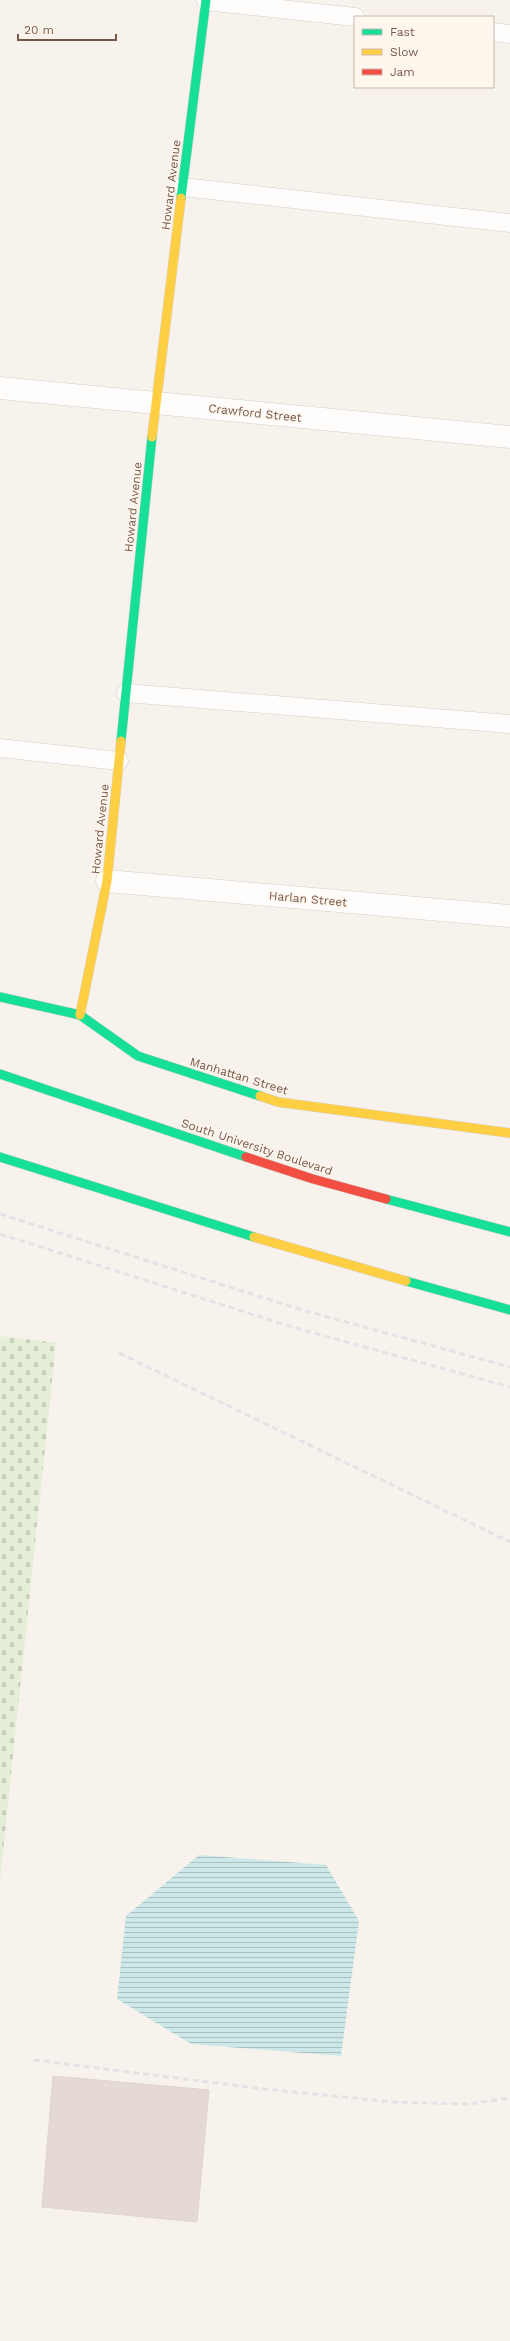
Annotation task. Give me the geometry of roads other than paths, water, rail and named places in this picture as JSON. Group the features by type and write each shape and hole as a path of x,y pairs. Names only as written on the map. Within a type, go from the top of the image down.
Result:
{"street":[{"name":"Howard Avenue","path":"80,1015 107,881 155,403 206,1"},
{"name":"Crawford Street","path":"0,388 510,438"},
{"name":"Harlan Street","path":"107,881 510,916"},
{"name":"Manhattan Street","path":"0,996 80,1015 138,1056 278,1102 510,1133"},
{"name":"South University Boulevard","path":"0,1074 313,1179 510,1232"},
{"path":"0,1157 99,1191 340,1263 510,1310"}],"lane":[{"path":"206,1 354,17"},
{"path":"494,32 510,34"},
{"path":"183,188 510,224"},
{"path":"126,693 510,724"},
{"path":"0,748 119,761"}],"water":[{"path":"199,1855 326,1865 359,1921 341,2056 191,2044 117,1999 126,1916"}],"railway":[{"path":"0,1214 299,1309 510,1367"},
{"path":"0,1234 292,1327 510,1387"},
{"path":"119,1353 510,1542"},
{"path":"34,2060 264,2089 391,2102 468,2104 510,2098"}]}
